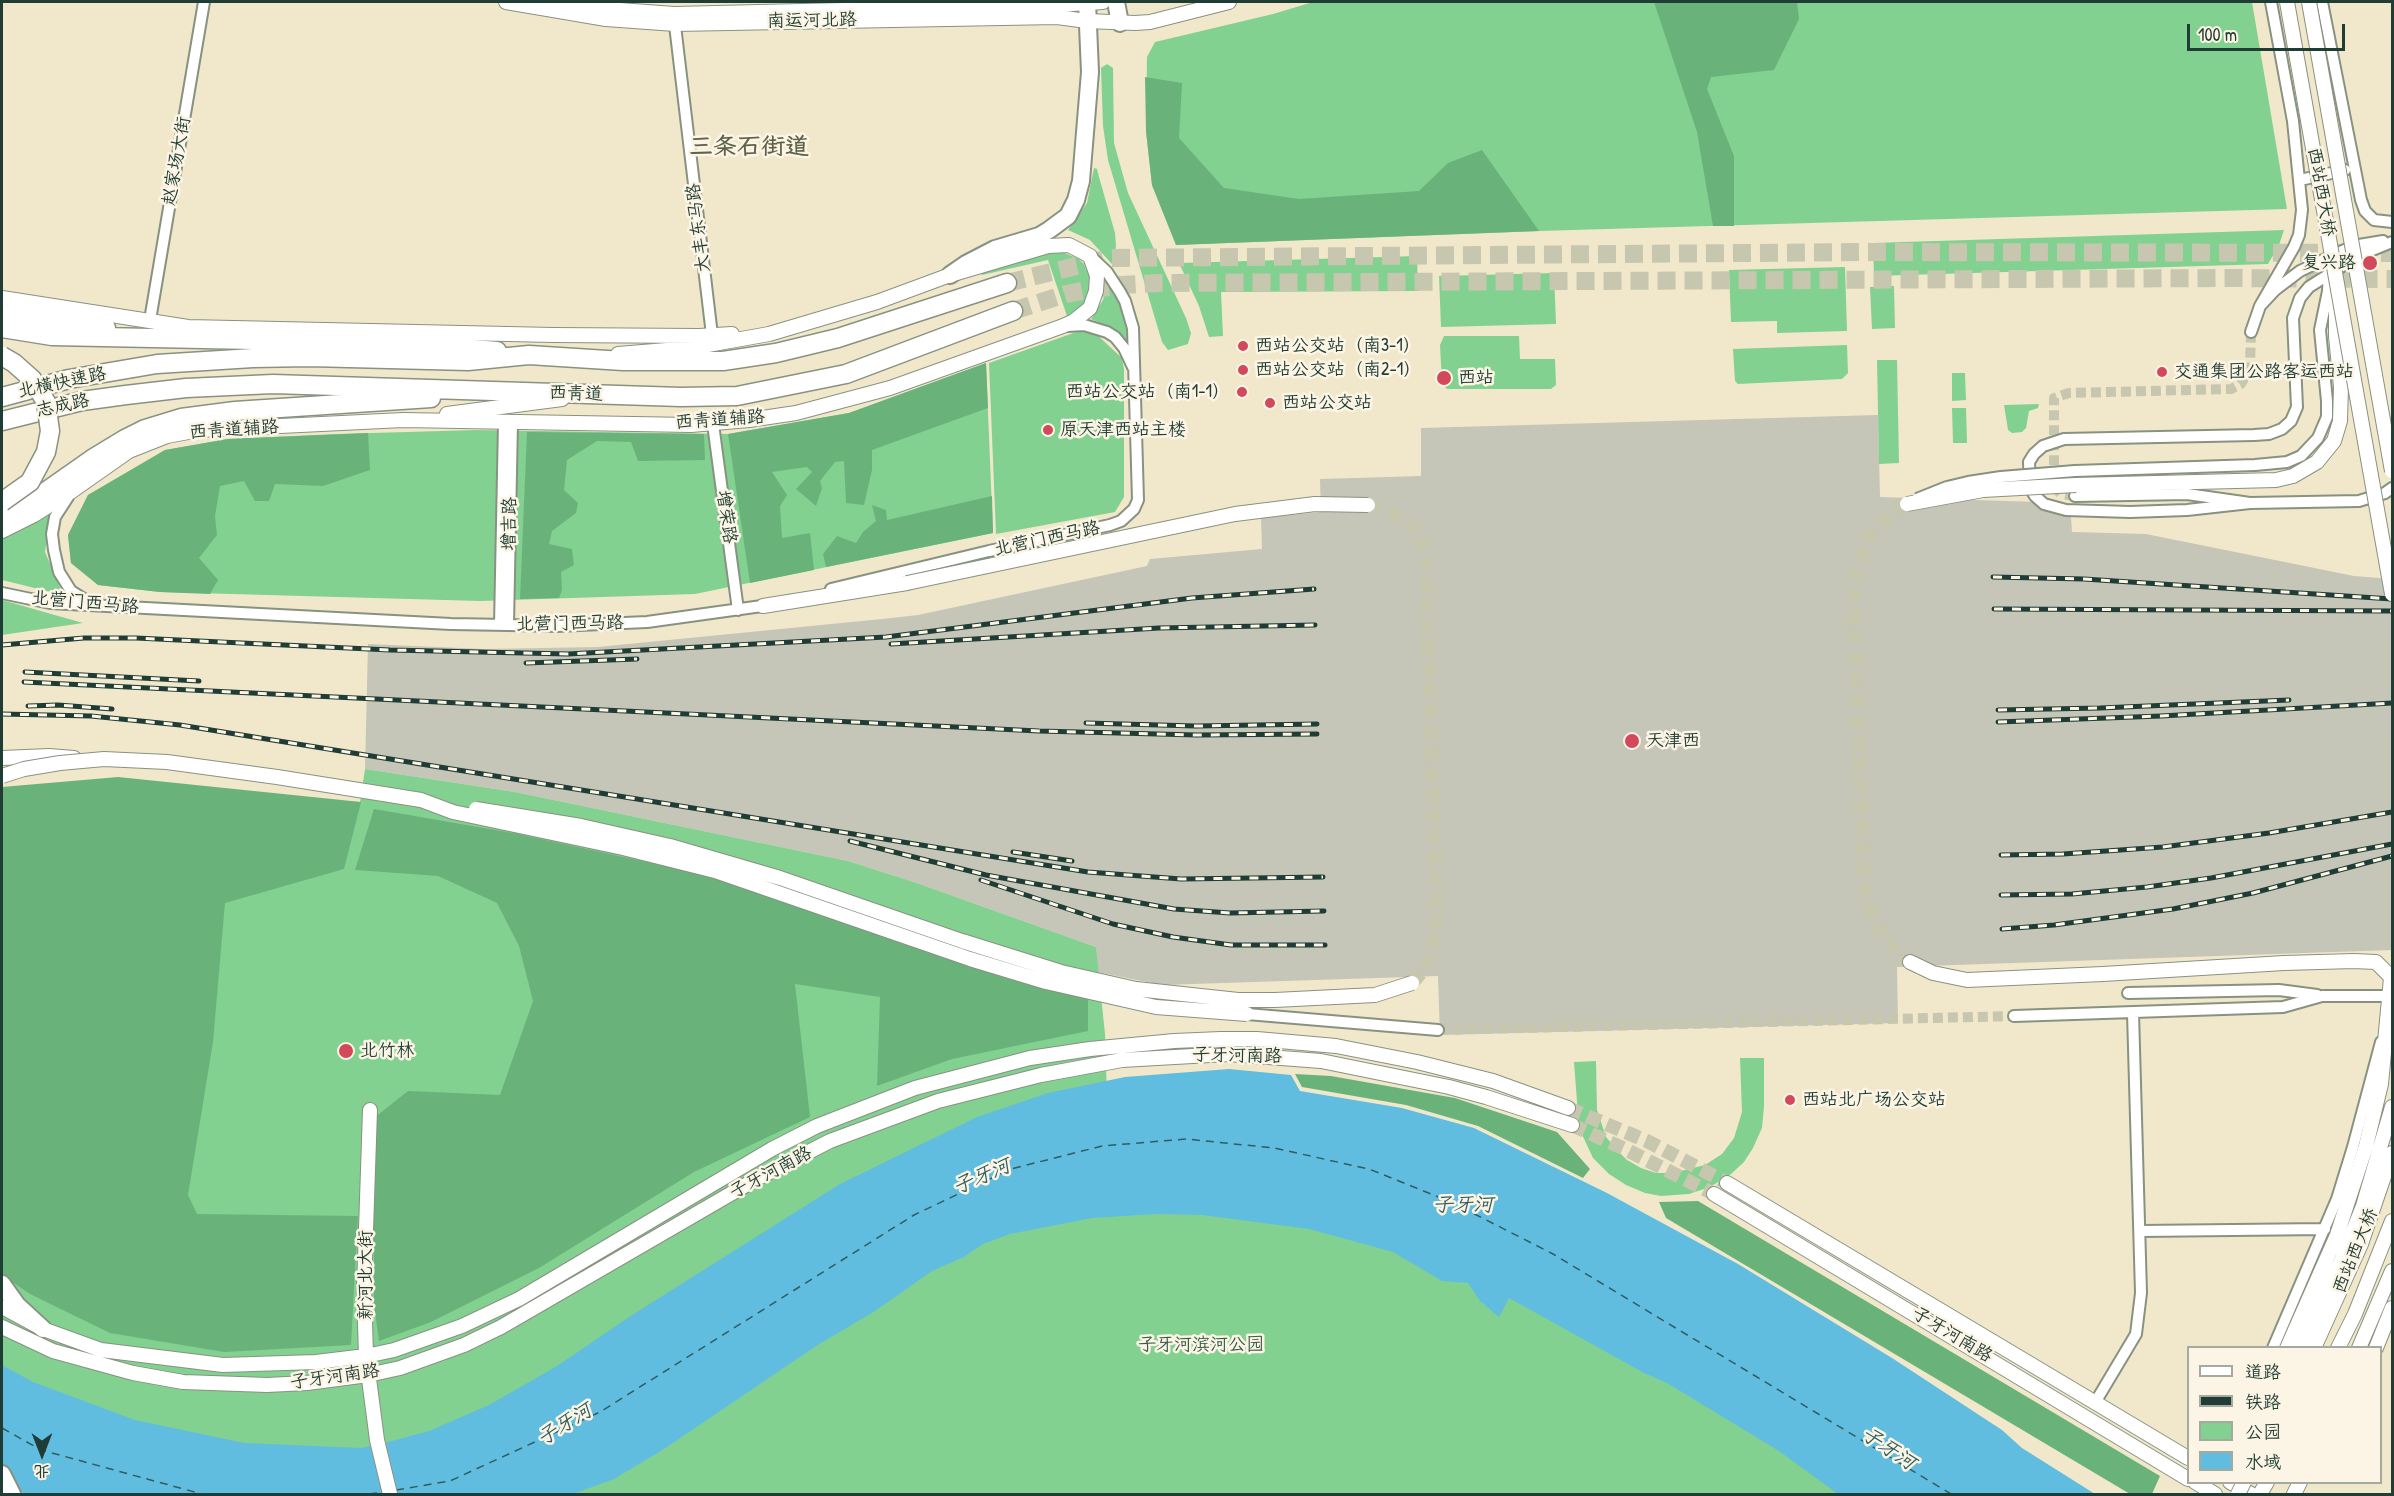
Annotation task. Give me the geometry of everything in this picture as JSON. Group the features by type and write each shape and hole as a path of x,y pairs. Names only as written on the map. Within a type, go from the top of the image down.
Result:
{"highway":[{"name":"西青道","path":"122,370 157,364 309,357 468,361 529,355 622,361 723,361 776,353 838,338 1006,284"},
{"name":"西青道","path":"126,394 186,388 273,384 596,395 737,396 846,374 1013,311"},
{"path":"2,314 167,337"},
{"path":"2,328 52,336 321,340 461,346 529,355"},
{"path":"2,356 32,379 46,402 50,431 46,452 30,482 2,502"},
{"name":"北横快速路","path":"2,397 69,379 122,370"},
{"path":"2,517 25,506 92,459 145,429 196,415 519,392"},
{"name":"志成路","path":"2,421 82,401 126,394"}],"main road":[{"path":"950,275 995,249 1039,236 1068,216 1076,200 1081,181 1090,72 1087,21 1092,2"},
{"path":"1116,2 1120,23"},
{"path":"2,1284 17,1305 43,1329"},
{"path":"2,1474 12,1494"}],"street":[{"name":"赵家场大街","path":"150,320 204,2"},
{"name":"南运河北路","path":"506,2 606,19 1057,17 1120,23 1150,22 1229,2"},
{"name":"南运河北路","path":"558,2 674,19 1092,2"},
{"path":"2251,332 2260,306 2284,267 2299,235 2302,210 2293,121 2271,2"},
{"name":"西站西大桥","path":"2287,2 2333,280 2349,340 2392,594"},
{"name":"西站西大桥","path":"2308,2 2392,471"},
{"path":"2322,2 2354,168 2365,211 2374,220 2392,222"},
{"name":"大丰东马路","path":"674,19 712,335"},
{"path":"2300,180 2354,168"},
{"path":"2260,306 2275,290 2300,271 2327,257 2353,246 2392,241"},
{"path":"1907,504 1947,487 2001,477 2057,472 2255,465 2287,462 2301,456 2312,447 2323,428 2326,417 2327,401 2320,330 2328,291 2333,280 2358,256 2392,241"},
{"path":"577,357 691,348 737,341 805,324 877,302 950,275 1048,246 1070,245 1090,256 1107,272 1125,301 1133,328 1136,373"},
{"name":"西青道辅路","path":"2,531 34,515 129,451 167,436 199,430 403,420 714,424 796,413 845,401 890,388 1063,326 1083,315 1094,298 1097,276 1090,256"},
{"path":"1907,504 1983,490 2076,484 2276,480 2306,470 2327,452 2334,441 2340,421 2341,387 2333,280 2327,257"},
{"path":"2333,280 2309,287 2295,307 2292,328 2296,407 2291,421 2282,429 2269,434 2254,435 2064,439 2043,446 2034,454 2029,462 2030,488 2044,504 2066,510 2130,512 2187,510 2250,503 2359,501 2385,493 2392,488"},
{"path":"2,298 188,327 308,331 712,335 805,324"},
{"path":"1063,326 1084,325 1107,332 1124,348 1136,373"},
{"name":"北营门西马路","path":"2,593 50,603 440,624 557,626 637,622 763,606 989,551 1110,525 1128,516 1138,500 1136,373"},
{"path":"403,420 596,395"},
{"name":"增吉路","path":"504,625 508,422"},
{"name":"增荣路","path":"714,424 738,610"},
{"path":"72,491 60,506 55,517 52,534 54,550 59,572 70,591 93,604"},
{"path":"2075,496 2187,495 2250,503"},
{"path":"763,606 908,583 1236,514 1315,504 1368,505"},
{"path":"2,758 49,756 167,762 581,826 670,846 780,878 962,941 1061,972 1136,989 1238,1000 1285,1000 1375,995 1412,983"},
{"path":"2,776 24,769 60,763 104,759"},
{"path":"421,800 453,812 623,848 715,871 970,959 1046,982 1155,1007 1438,1029"},
{"path":"1910,962 1933,973 1954,978 1984,980 2354,961 2376,962 2392,978 2385,1028 2381,1084 2357,1178 2274,1346"},
{"path":"2128,993 2279,990 2322,996 2389,996"},
{"path":"2014,1016 2283,1007 2322,996"},
{"path":"2096,1401 2136,1334 2142,1293 2133,1013"},
{"name":"子牙河南路","path":"2,1307 43,1329 101,1350 224,1365 281,1365 388,1352 462,1326 519,1299 772,1149 817,1126 915,1088 1030,1058 1090,1049 1186,1040 1257,1039 1326,1045 1386,1055 1493,1081 1568,1108"},
{"name":"子牙河南路","path":"2,1326 54,1351 132,1373 183,1382 297,1384 368,1375 444,1353 501,1327 758,1178 830,1142 939,1101 1041,1075 1122,1060 1160,1056 1228,1054 1286,1057 1368,1069 1449,1087 1572,1125"},
{"path":"2300,1346 2341,1261 2374,1172 2392,1107"},
{"name":"新河北大街","path":"370,1110 364,1289 366,1356 377,1440 390,1494"},
{"name":"西站西大桥","path":"2314,1346 2361,1244 2392,1153"},
{"name":"子牙河南路","path":"1727,1183 2187,1457"},
{"name":"子牙河南路","path":"1714,1194 2187,1477"},
{"name":"西站西大桥","path":"2339,1346 2355,1314 2392,1221"},
{"path":"2140,1231 2331,1232"},
{"path":"2287,1346 2331,1232"},
{"path":"2359,1346 2392,1270"},
{"path":"2376,1346 2392,1308"},
{"path":"388,1352 383,1354 381,1362 383,1367 392,1369"},
{"path":"2171,1447 2187,1453"},
{"name":"子牙河南路","path":"2199,1484 2215,1494"},
{"path":"2222,1494 2235,1486 2251,1494"}],"shaded area":[{"path":"1878,415 1880,497 2070,503 2072,532 2146,534 2354,576 2392,579 2392,950 1897,967 1898,1023 1440,1035 1438,976 1162,985 1097,972 1096,947 848,861 515,792 365,769 368,644 484,649 598,647 882,619 918,615 1147,566 1150,559 1262,549 1261,518 1321,512 1320,479 1421,476 1421,428"}],"green space":[{"path":"1313,2 2252,2 2287,209 1539,231 1176,245 1152,185 1146,131 1147,57 1155,42 1273,14"},
{"path":"1654,2 1797,2 1799,19 1774,70 1711,77 1707,89 1734,156 1734,226 1713,226 1697,132"},
{"path":"1107,64 1113,68 1114,143 1128,193 1191,333 1188,344 1168,350 1162,342 1108,160 1103,126 1101,68"},
{"path":"1145,77 1182,83 1179,138 1224,188 1299,199 1419,191 1448,163 1482,150 1539,231 1176,245 1152,185 1146,131"},
{"path":"1094,168 1097,169 1115,233 1116,246 1112,264 1090,240 1068,230 1087,203"},
{"path":"2284,230 2279,245 2268,264 1874,276 1873,243"},
{"path":"1062,252 1079,259 1084,264 1091,281 1090,293 1083,306 1067,316 1048,260 982,275 981,273 1049,253"},
{"path":"1417,256 1418,291 1221,292 1223,336 1209,337 1199,306 1179,263"},
{"path":"1845,267 1847,331 1777,333 1777,321 1731,322 1729,270"},
{"path":"1554,273 1556,324 1441,327 1439,276"},
{"path":"1108,282 1122,308 1130,348 1116,330 1091,319 1103,300"},
{"path":"1894,286 1895,328 1872,329 1870,287"},
{"path":"1079,331 1095,333 1122,358 1124,369 1124,497 1115,512 996,534 989,363"},
{"path":"1444,336 1519,336 1520,359 1555,359 1556,385 1551,389 1447,389 1442,384 1440,345"},
{"path":"1847,345 1848,373 1842,379 1738,384 1735,381 1733,349"},
{"path":"1877,360 1897,360 1899,463 1879,464"},
{"path":"986,363 993,533 695,594 480,601 160,592 98,585 71,563 68,535 88,495 165,450 228,439 475,430 728,434 849,413"},
{"path":"986,363 988,408 872,450 872,470 864,505 846,503 844,461 835,462 820,481 822,488 816,506 796,489 812,472 807,467 772,472 787,495 780,506 782,538 810,533 814,570 750,583 728,434 849,413"},
{"path":"1952,373 1965,373 1966,400 1952,401"},
{"path":"2039,404 2038,408 2029,411 2026,428 2022,432 2012,433 2008,430 2004,405"},
{"path":"1952,408 1966,408 1967,443 1953,443"},
{"path":"527,432 704,434 705,460 638,461 631,442 597,441 567,460 564,490 578,503 576,513 552,531 549,544 572,549 574,565 561,572 562,590 559,598 520,599"},
{"path":"368,433 370,470 323,486 275,484 269,501 255,501 244,481 220,486 215,516 217,535 199,558 218,580 210,594 160,592 98,585 71,563 68,535 88,495 165,450 228,439"},
{"path":"992,496 993,533 826,567 823,554 837,536 856,543 863,532 876,521 872,505 886,510 887,520"},
{"path":"51,512 45,552 63,595 2,580 2,539"},
{"path":"2,600 83,623 2,635"},
{"name":"北竹林","path":"365,769 515,792 848,861 1096,947 1105,1034 1107,1097 511,1408 355,1456 216,1450 2,1375 2,787 360,802"},
{"path":"118,777 361,802 344,869 225,903 213,1042 188,1195 197,1214 358,1216 351,1345 224,1352 110,1333 30,1294 2,1275 2,787"},
{"path":"374,809 513,833 725,879 1088,984 1088,1031 952,1059 877,1086 880,997 795,984 810,1117 694,1172 539,1268 431,1322 379,1341 374,1304 374,1118 408,1091 500,1095 533,1001 519,946 497,903 438,876 355,870"},
{"path":"1740,1058 1764,1058 1764,1107 1762,1128 1753,1148 1744,1162 1731,1174 1710,1187 1689,1194 1661,1196 1645,1193 1626,1185 1609,1174 1593,1158 1579,1128 1574,1062 1596,1061 1597,1110 1606,1137 1617,1150 1627,1160 1641,1168 1656,1173 1672,1173 1705,1165 1722,1154 1734,1138 1742,1112"},
{"path":"1295,1074 1331,1076 1455,1098 1557,1132 1590,1169 1583,1178 1478,1126 1406,1105 1302,1087"},
{"name":"子牙河滨河公园","path":"1087,1200 1372,1220 1875,1494 528,1494 962,1235"},
{"path":"1698,1201 2160,1476 2152,1494 2130,1494 1666,1218 1659,1202"}],"water":[{"name":"子牙河","path":"1229,1069 1291,1075 1300,1091 1402,1108 1474,1128 1607,1193 1738,1264 1892,1358 2002,1430 2022,1448 2095,1494 1838,1494 1779,1451 1667,1383 1644,1373 1509,1298 1499,1317 1480,1301 1468,1283 1442,1281 1393,1252 1309,1229 1202,1215 1156,1214 1092,1218 1010,1234 983,1244 964,1257 932,1271 664,1449 614,1479 573,1494 26,1494 2,1485 2,1365 33,1382 135,1420 244,1443 361,1448 388,1442 429,1431 489,1405 557,1366 629,1317 840,1184 977,1117 1048,1093 1125,1077"}],"ferry route":[{"path":"396,1490 450,1481 600,1412 914,1215 1011,1169 1102,1146 1186,1139 1274,1148 1369,1169 1451,1202 1553,1254 1951,1494"},
{"path":"2,1428 41,1450 202,1494"},
{"path":"369,1494 383,1492"}],"tunnel":[{"path":"1007,283 1109,258 1872,252 2392,253"},
{"path":"1013,311 1066,294 1122,285 1158,283 2392,279"},
{"path":"2075,496 2061,494 2054,480 2054,398 2069,393 2231,389 2241,384 2250,367 2251,332"},
{"path":"1907,504 1893,512 1870,537 1857,569 1854,601 1864,885 1874,921 1899,954 1910,962"},
{"path":"1368,505 1403,518 1416,530 1423,544 1426,563 1437,933 1425,968 1412,983"},
{"path":"1438,1030 2014,1016"},
{"path":"1568,1108 1647,1141 1727,1183"},
{"path":"1572,1125 1714,1194"}],"railway":[{"path":"1993,577 2084,579 2392,599"},
{"path":"2,645 84,638 136,638 390,650 568,654 886,637 1192,598 1314,589"},
{"path":"1994,609 2392,611"},
{"path":"891,644 1159,628 1315,625"},
{"path":"526,663 637,659"},
{"path":"25,672 199,681"},
{"path":"24,682 1039,731 1197,735 1317,734"},
{"path":"1998,710 2289,700"},
{"path":"1998,722 2161,716 2392,703"},
{"path":"28,706 58,705 112,709"},
{"path":"2,714 91,716 180,725 1088,872 1181,879 1323,877"},
{"path":"1086,723 1196,726 1317,724"},
{"path":"2001,855 2063,854 2163,847 2269,833 2392,812"},
{"path":"850,841 986,875 1174,909 1230,913 1324,911"},
{"path":"2001,895 2072,894 2147,887 2211,878 2392,844"},
{"path":"1013,852 1072,861"},
{"path":"2002,929 2054,925 2173,909 2253,893 2392,856"},
{"path":"981,880 1113,924 1173,937 1231,945 1325,945"}],"place":[{"name":"复兴路","path":"2370,263"},
{"name":"西站公交站（南3-1）","path":"1243,346"},
{"name":"西站公交站（南2-1）","path":"1243,370"},
{"name":"交通集团公路客运西站","path":"2162,372"},
{"name":"西站","path":"1444,378"},
{"name":"西站公交站（南1-1）","path":"1242,392"},
{"name":"西站公交站","path":"1270,403"},
{"name":"原天津西站主楼","path":"1048,430"},
{"name":"天津西","path":"1632,741"},
{"name":"北竹林","path":"346,1051"},
{"name":"西站北广场公交站","path":"1790,1100"}],"district":[{"name":"三条石街道","path":"749,148"}]}
